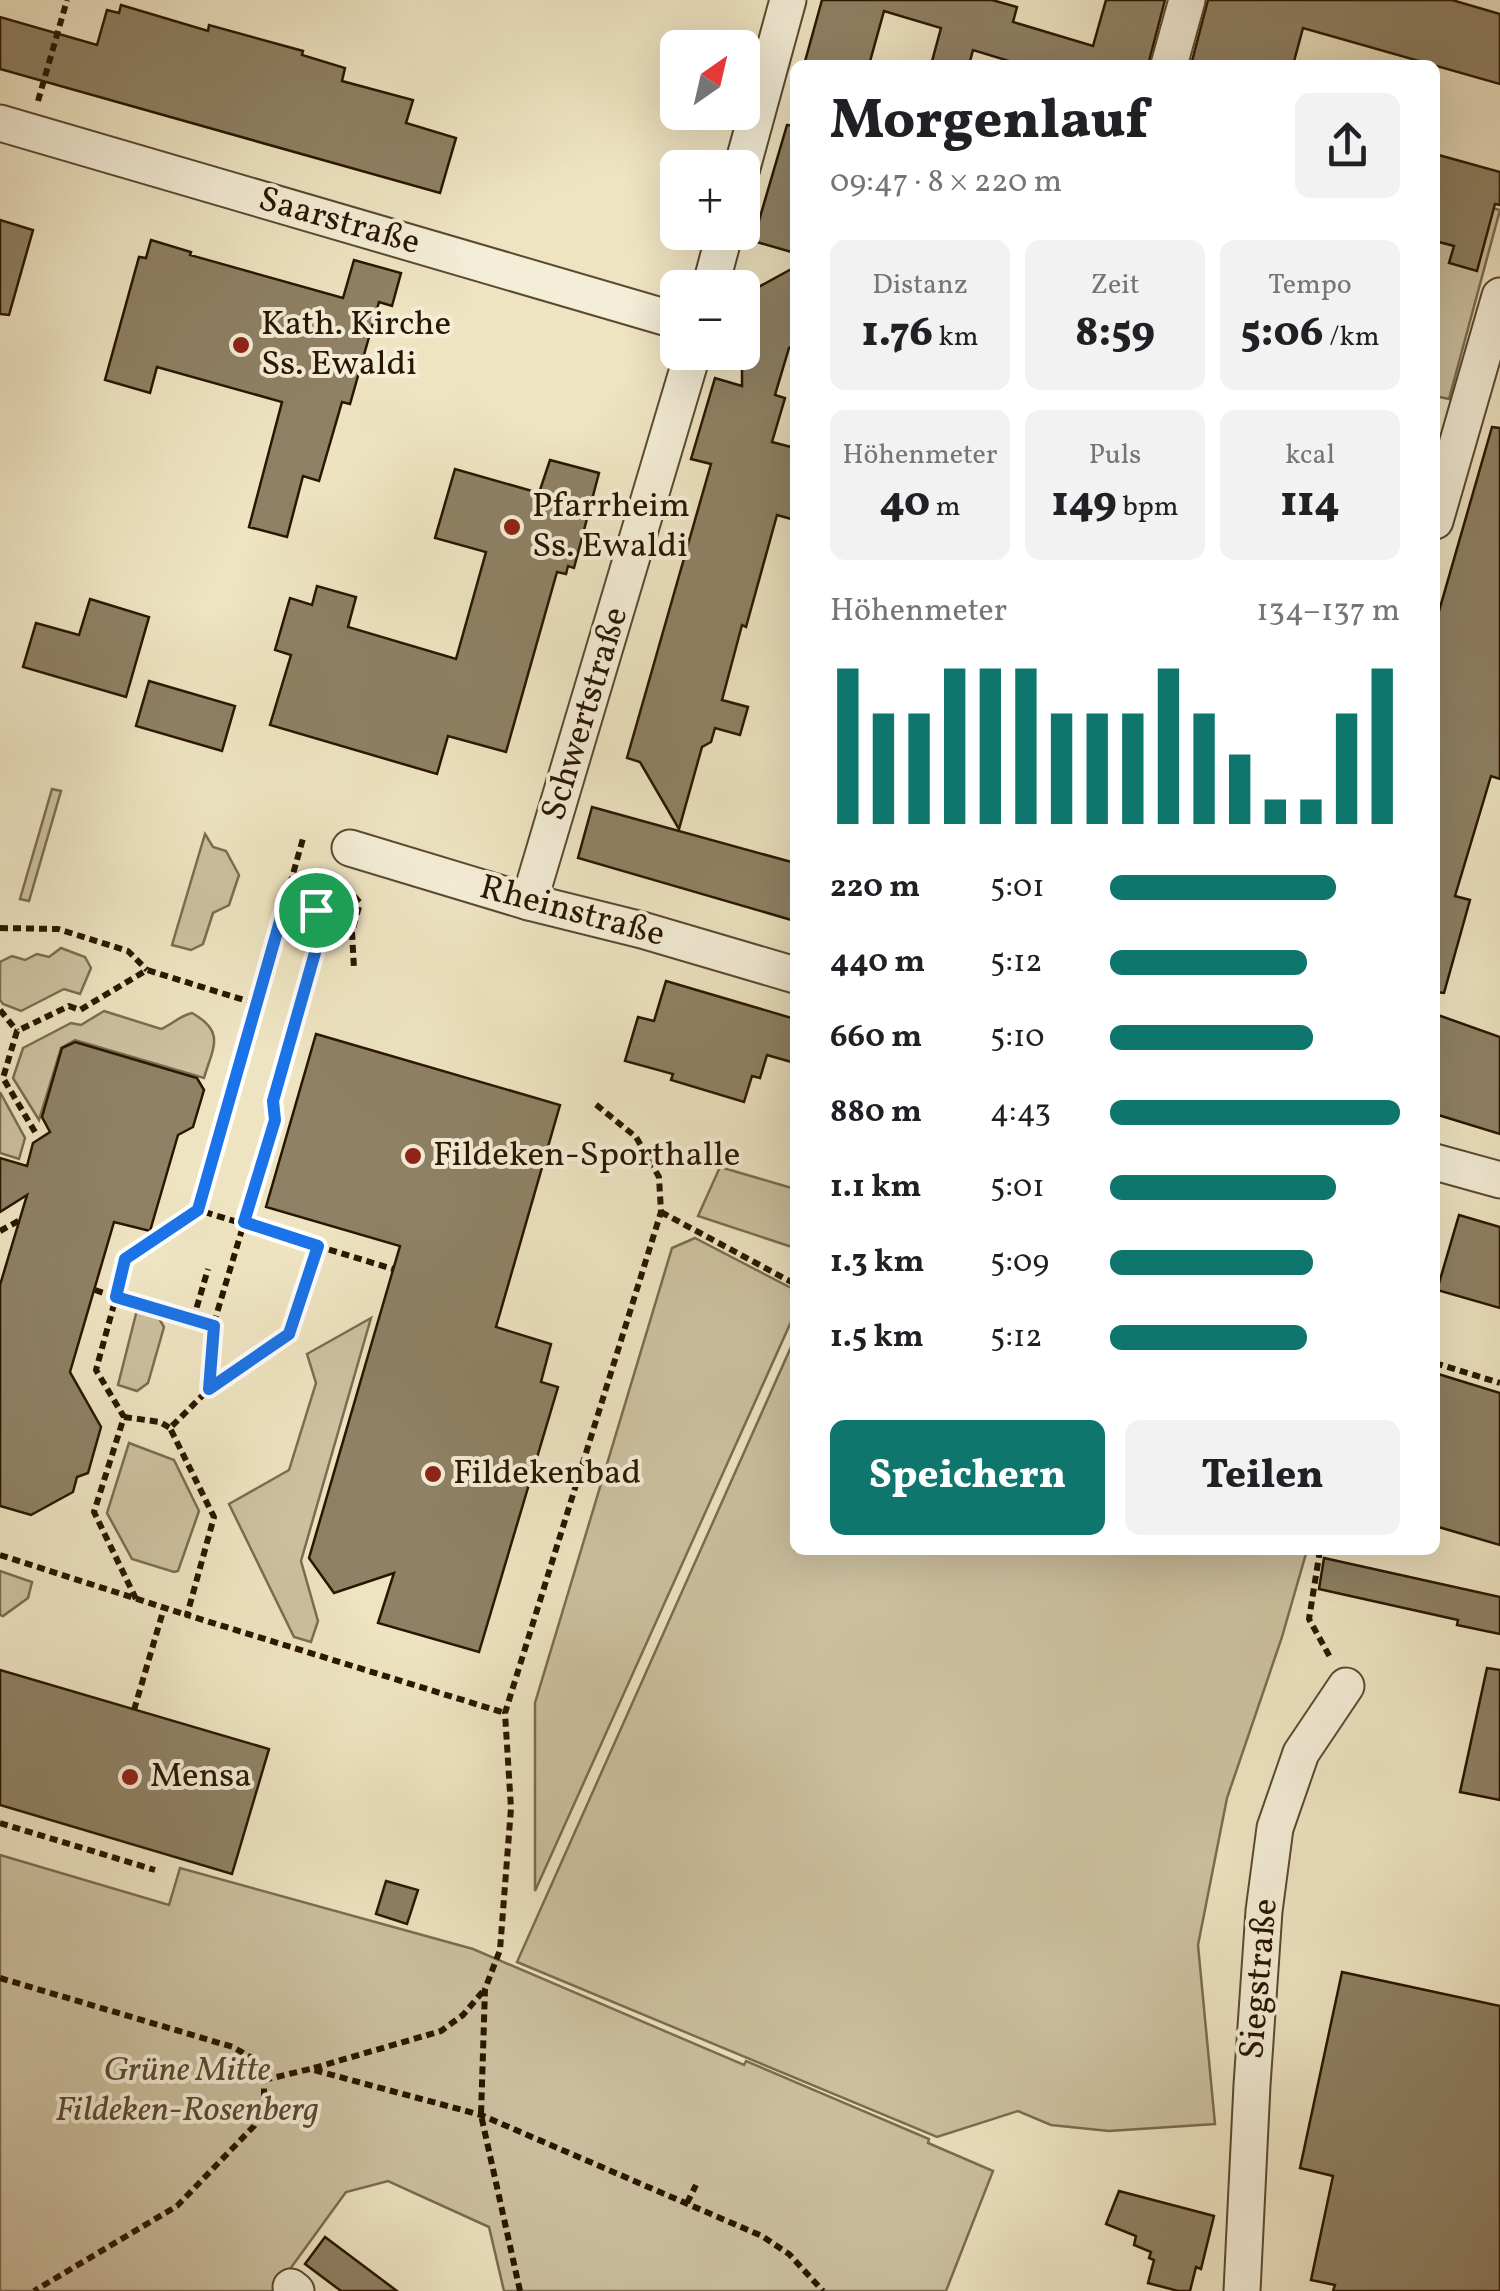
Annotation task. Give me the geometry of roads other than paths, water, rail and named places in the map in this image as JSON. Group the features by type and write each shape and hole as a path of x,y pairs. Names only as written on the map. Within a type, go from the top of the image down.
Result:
{"street":[{"path":"747,150 788,0"},
{"path":"1170,60 1187,0"},
{"name":"Saarstraße","path":"14,127 660,316"},
{"path":"1440,504 1500,296"},
{"name":"Schwertstraße","path":"529,902 688,370"},
{"name":"Rheinstraße","path":"346,864 529,902 790,974"},
{"path":"1440,1163 1500,1180"},
{"name":"Siegstraße","path":"1242,2291 1264,1911 1275,1828 1301,1753 1346,1686"}],"place":[{"name":"Kath. Kirche Ss. Ewaldi","path":"241,345"},
{"name":"Pfarrheim Ss. Ewaldi","path":"512,527"},
{"name":"Fildeken-Sporthalle","path":"413,1156"},
{"name":"Fildekenbad","path":"433,1474"},
{"name":"Mensa","path":"130,1777"}],"park label":[{"name":"Grüne Mitte Fildeken-Rosenberg","path":"187,2091"}]}
